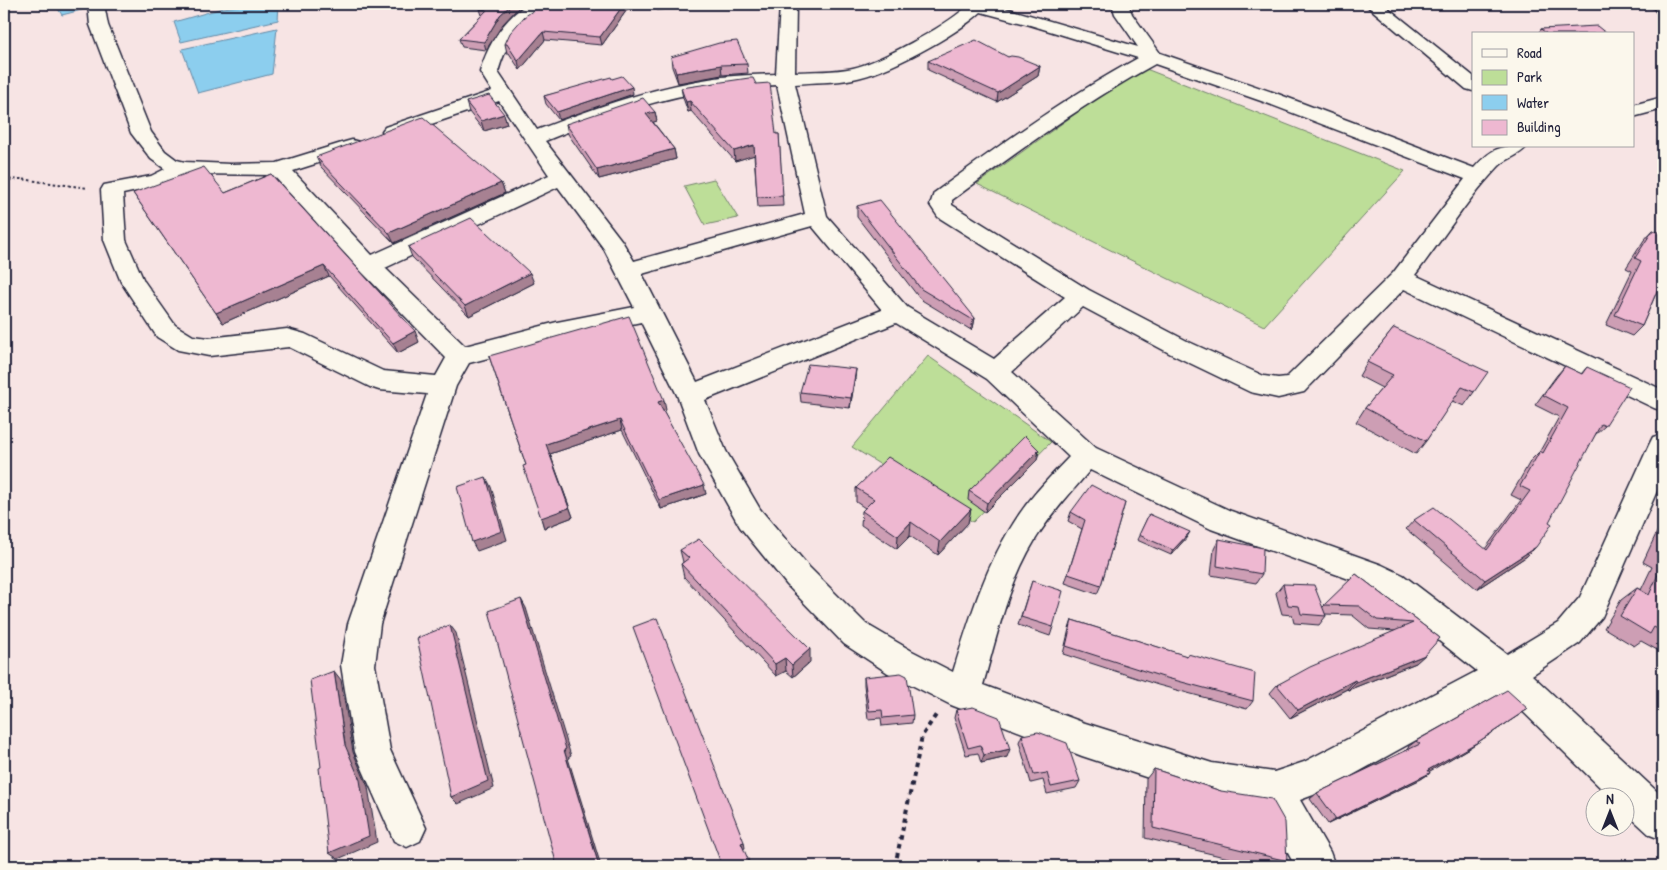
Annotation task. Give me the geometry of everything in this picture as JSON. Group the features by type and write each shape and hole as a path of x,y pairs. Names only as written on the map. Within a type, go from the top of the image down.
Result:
{"street":[{"path":"96,4 99,25 140,134 158,155 170,164 184,168 230,170 279,169 502,94"},
{"path":"547,4 532,8 517,23 502,41 491,61 489,72 533,138 614,246 650,312 690,395 713,454 750,518 798,576 855,634 900,662 963,694 1082,740 1212,781 1274,790 1311,778 1506,673 1569,633 1591,607 1663,445"},
{"path":"788,4 785,80 807,188 817,218 898,313 996,372 1086,456 1221,520 1371,574 1385,581 1506,673 1663,822"},
{"path":"1120,4 1124,14 1154,57"},
{"path":"1373,4 1472,84"},
{"path":"1658,4 1663,8"},
{"path":"533,138 585,118 670,93 722,84 852,74 876,67 959,24 976,5 1154,57 1271,98 1478,177"},
{"path":"1154,57 1127,71 1010,147 942,198 941,205 946,212 1081,296 1259,385 1278,388 1295,385 1401,278 1493,160 1514,148"},
{"path":"1634,111 1663,102"},
{"path":"184,168 157,182 138,187 112,190 115,240 134,282 166,331 187,344 209,347 287,338 296,340 379,380 442,386"},
{"path":"279,169 369,266 460,356"},
{"path":"369,266 562,178"},
{"path":"628,270 817,218"},
{"path":"1401,278 1663,401"},
{"path":"996,372 1081,296"},
{"path":"408,828 373,752 358,665 364,624 442,386 460,356 557,330 650,312"},
{"path":"690,395 898,313"},
{"path":"963,694 997,584 1023,533 1053,492 1086,456"},
{"path":"1274,790 1316,866"}],"path":[{"path":"4,180 21,180 112,190"},
{"path":"895,866 922,736 937,713 963,694"}],"green space":[{"path":"1141,67 1405,171 1264,326 977,184"},
{"path":"714,179 738,218 705,225 684,186"},
{"path":"928,356 1051,442 973,522 852,447"}],"water":[{"path":"55,4 92,4 93,7 62,15"},
{"path":"255,4 279,4 278,20 181,42 174,22 223,8"},
{"path":"277,28 272,74 198,93 182,49"}],"building":[{"path":"486,4 512,4 500,15 484,42 459,39 487,10 480,9"},
{"path":"545,4 624,4 600,37 543,32 518,61 507,44 505,44 510,33 524,17"},
{"path":"1597,26 1604,32 1545,32 1541,29"},
{"path":"976,40 1008,57 1018,57 1040,66 998,93 928,61"},
{"path":"737,41 747,64 721,65 676,73 671,57 719,43"},
{"path":"622,76 632,87 557,112 544,96 611,77 612,79"},
{"path":"753,78 756,84 770,83 776,134 779,134 783,196 757,197 754,145 734,151 690,101 686,102 681,88"},
{"path":"489,95 504,114 481,121 466,102"},
{"path":"643,98 655,112 646,114 674,149 597,170 566,124"},
{"path":"423,117 501,183 389,233 316,157"},
{"path":"204,167 225,193 271,174 415,331 393,343 324,266 216,313 133,193"},
{"path":"880,200 975,318 973,320 921,289 857,206"},
{"path":"471,218 530,273 465,306 408,247"},
{"path":"1653,230 1663,234 1663,277 1642,326 1615,315 1641,261 1635,258"},
{"path":"629,316 664,400 658,402 704,485 659,500 620,420 546,444 569,508 541,518 523,466 526,465 489,356"},
{"path":"1394,328 1488,372 1474,392 1462,387 1426,441 1365,408 1393,375 1367,362"},
{"path":"808,364 856,369 851,398 800,392"},
{"path":"1565,366 1582,374 1587,367 1630,387 1605,426 1601,424 1549,522 1552,524 1536,547 1485,580 1414,520 1434,507 1487,550 1530,491 1520,486 1540,451 1543,453 1568,408 1543,395"},
{"path":"1025,436 1039,450 987,503 969,491"},
{"path":"888,457 971,509 940,542 911,522 898,536 862,511 874,499 856,488"},
{"path":"486,477 502,531 472,542 457,487"},
{"path":"1091,485 1125,503 1101,585 1068,574 1085,520 1071,512"},
{"path":"1149,514 1190,532 1173,550 1139,535"},
{"path":"1663,538 1663,552 1658,549"},
{"path":"699,539 810,649 792,665 785,658 775,664 681,564 689,558 680,550"},
{"path":"1219,539 1263,548 1262,574 1217,566"},
{"path":"1663,563 1663,632 1654,627 1650,634 1620,616 1637,588 1649,595"},
{"path":"1356,574 1440,638 1425,655 1356,682 1355,680 1298,710 1277,685 1310,667 1413,623 1377,620 1359,606 1324,605"},
{"path":"1032,581 1063,591 1053,627 1021,617"},
{"path":"1283,584 1314,585 1326,616 1301,614 1299,606 1288,605"},
{"path":"521,599 599,866 557,866 489,611"},
{"path":"657,618 744,842 741,843 751,866 722,866 633,627"},
{"path":"1072,620 1187,656 1188,654 1255,673 1253,701 1163,677 1066,646"},
{"path":"450,625 488,781 451,797 417,638"},
{"path":"334,671 345,745 360,780 369,836 329,853 310,680"},
{"path":"901,673 907,676 913,715 883,718 882,710 869,711 864,677"},
{"path":"1507,690 1528,709 1478,742 1428,770 1430,773 1336,819 1317,793 1420,744 1416,741"},
{"path":"973,707 999,717 1010,749 984,755 980,745 968,748 956,710"},
{"path":"1038,732 1067,743 1080,781 1051,787 1047,773 1034,775 1022,735"},
{"path":"1154,769 1221,791 1272,799 1285,822 1287,861 1153,828"}]}
